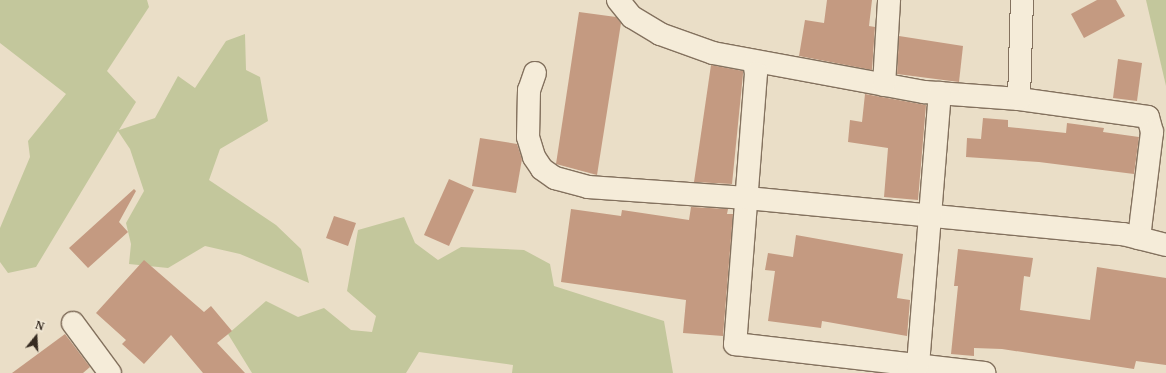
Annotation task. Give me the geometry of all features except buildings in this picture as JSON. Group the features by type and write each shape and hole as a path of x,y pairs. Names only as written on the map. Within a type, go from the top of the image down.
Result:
{"street":[{"path":"618,0 632,17 660,34 712,53 884,85 940,93 1019,99 1148,117 1152,132 1139,238"},
{"path":"884,85 889,0"},
{"path":"1019,99 1022,0"},
{"path":"754,62 756,73 735,344 913,369 984,373"},
{"path":"535,72 529,90 528,137 534,157 542,169 555,178 588,187 747,198 1123,234 1166,245"},
{"path":"913,369 940,93"},
{"path":"73,323 110,373"}],"green space":[{"path":"0,0 147,0 149,7 107,71 136,102 119,130 155,118 178,76 195,88 226,41 245,34 246,70 260,77 268,121 220,149 209,180 276,225 301,249 309,283 240,254 205,246 168,268 129,264 131,244 126,223 144,191 130,149 118,131 36,267 8,273 0,262 0,228 30,157 28,141 66,94 0,43"},
{"path":"1146,0 1166,0 1166,86"},
{"path":"404,217 415,243 438,260 461,247 524,250 550,264 554,286 664,321 673,373 512,373 513,365 419,352 406,373 252,373 228,334 266,301 298,317 324,308 351,330 372,332 376,316 347,291 358,230"}]}
